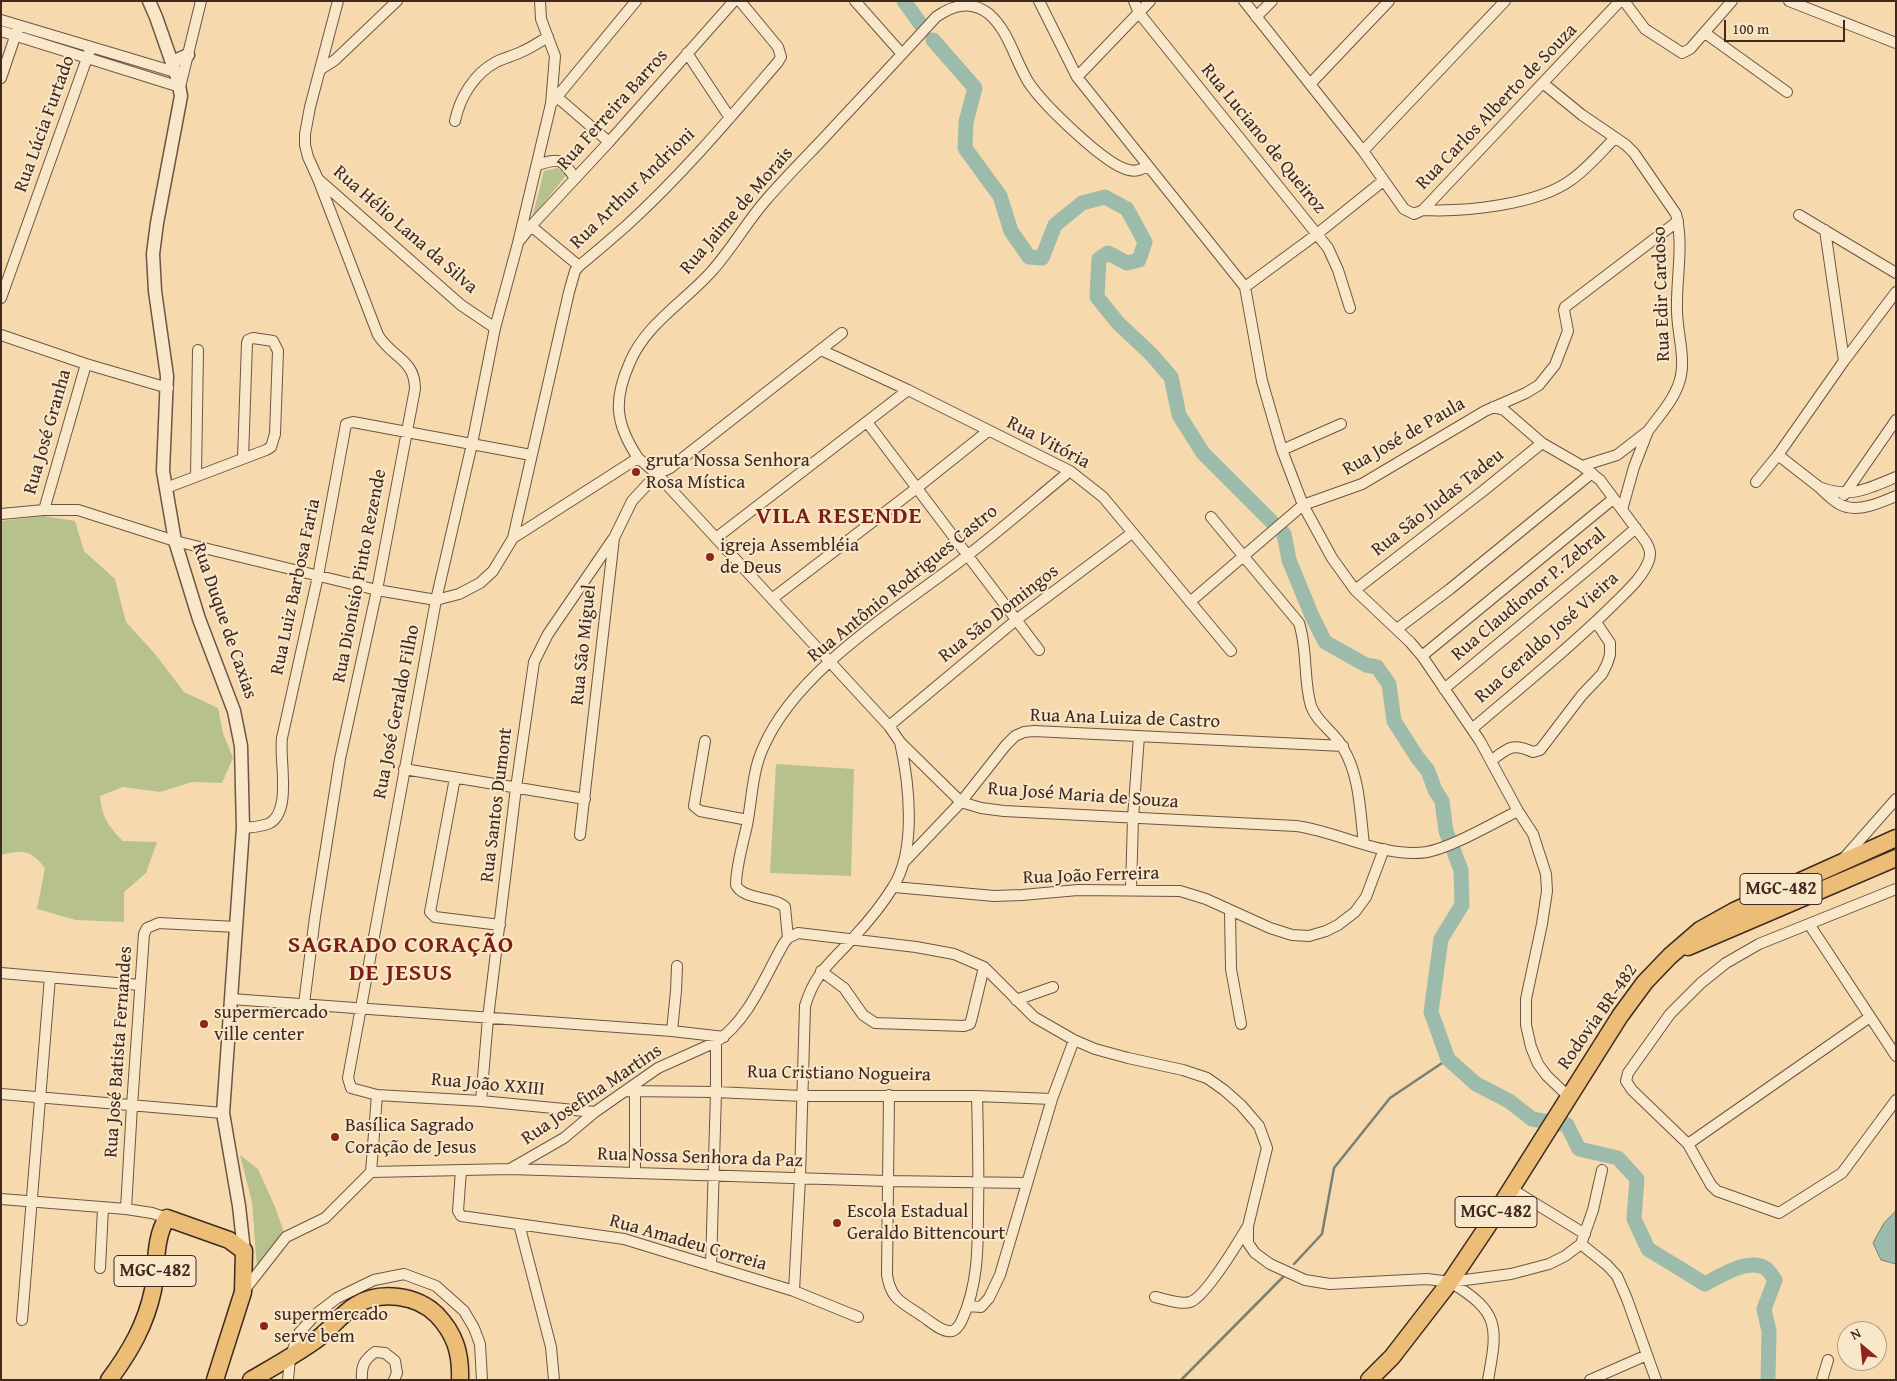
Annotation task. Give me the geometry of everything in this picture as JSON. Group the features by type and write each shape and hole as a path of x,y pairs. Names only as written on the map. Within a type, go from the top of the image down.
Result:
{"highway":[{"name":"Rodovia BR-482","path":"1564,1103 1620,1016 1645,982 1700,930 1734,911 1896,838"},
{"name":"Rodovia BR-482","path":"1674,953 1896,858"},
{"name":"MGC-482","path":"1369,1380 1392,1357 1450,1282 1488,1226 1564,1103"},
{"name":"MGC-482","path":"109,1380 121,1365 136,1339 148,1310 160,1237 167,1218 235,1236 244,1251 244,1292 215,1380"},
{"path":"251,1380 290,1358 318,1338 355,1305 369,1299 388,1296 420,1302 432,1310 452,1332 458,1346 461,1365 460,1380"}],"street":[{"name":"Rua Duque de Caxias","path":"149,1 180,87 180,103 157,223 153,254 155,291 168,388 163,455 166,488 175,540 199,619 225,687 238,729 242,767 243,828 224,1113 239,1206 235,1236"},
{"path":"1,31 180,87 201,1"},
{"name":"Rua Hélio Lana da Silva","path":"338,1 305,134 308,157 318,179 460,304 495,328"},
{"path":"321,69 335,60 397,1"},
{"name":"Rua José Geraldo Filho","path":"377,1094 351,1088 348,1078 436,600 472,444 495,328 554,100 555,64 553,50 542,19 540,1"},
{"path":"609,142 554,100 636,1"},
{"name":"Rua Ferreira Barros","path":"518,243 531,226 609,142 734,1"},
{"name":"Rua Arthur Andrioni","path":"513,538 575,272 579,266 633,220 677,176 778,62 781,54 778,48 740,1"},
{"path":"855,1 902,54"},
{"path":"1039,1 1077,77 1244,286 1262,381 1282,450 1303,505 1332,558 1355,590 1397,629 1422,656 1492,760 1518,811 1533,834 1546,874 1547,891 1526,999 1526,1026 1531,1047 1538,1064 1564,1103"},
{"name":"Rua Luciano de Queiroz","path":"1134,1 1139,13 1317,234 1334,259 1350,308"},
{"path":"1077,77 1150,1"},
{"path":"1244,1 1363,151 1404,209 1414,214 1485,207 1531,198 1552,191 1584,170 1615,138"},
{"path":"1256,17 1272,1"},
{"path":"1310,83 1389,1"},
{"path":"1363,151 1505,1"},
{"path":"1622,1 1645,29 1679,52 1686,52 1690,49 1732,1"},
{"name":"Rua Carlos Alberto de Souza","path":"1421,212 1622,1"},
{"path":"1789,1 1896,44"},
{"name":"Rua Jaime de Morais","path":"638,458 621,428 619,412 624,378 630,360 638,346 663,317 709,274 767,199 936,17 948,9 962,4 976,7 988,13 998,23 1020,69 1031,85 1080,137 1125,169 1136,171 1148,166"},
{"path":"1,20 91,47 173,67 188,55"},
{"path":"1,78 19,25"},
{"path":"1705,33 1788,92"},
{"path":"455,121 458,106 468,89 481,73 495,62 520,53 548,37"},
{"name":"Rua Lúcia Furtado","path":"1,298 91,47"},
{"path":"687,53 730,118"},
{"name":"Rua Edir Cardoso","path":"1544,84 1582,115 1626,145 1640,161 1673,209 1678,221 1677,310 1682,349 1682,373 1670,402 1648,431"},
{"path":"537,165 551,160 561,161 575,178"},
{"name":"Rua Dionísio Pinto Rezende","path":"304,1004 315,916 340,758 377,590 415,389 415,379 412,370 378,335 318,179"},
{"path":"1244,286 1317,234 1383,181"},
{"path":"1799,215 1896,273"},
{"name":"Rua José de Paula","path":"1190,602 1303,505 1362,484 1493,408 1533,390 1551,372 1558,358 1568,331 1565,307 1678,221"},
{"path":"531,226 579,266"},
{"path":"1825,230 1844,361"},
{"path":"1756,482 1778,456 1844,361 1896,292"},
{"name":"Rua São Miguel","path":"580,834 614,538 632,501 657,474 678,463 842,333"},
{"path":"1,335 86,364 168,388"},
{"path":"166,488 266,450 274,441 278,351 273,341 250,338 247,343 243,458"},
{"path":"196,476 198,350"},
{"name":"Rua Vitória","path":"821,350 908,390 1070,471 1103,497 1230,651"},
{"name":"Rua José Granha","path":"44,510 86,364"},
{"path":"716,538 908,390"},
{"name":"Rua Geraldo José Vieira","path":"1472,729 1596,622 1632,586 1648,562 1650,549 1600,480 1582,466 1542,443 1504,410 1493,408"},
{"path":"1840,505 1845,493 1896,420"},
{"name":"Rua Luiz Barbosa Faria","path":"243,828 268,824 280,811 283,785 282,738 318,576 346,424 353,422 406,433"},
{"path":"868,422 918,487 967,556 1040,650"},
{"path":"1282,450 1340,424"},
{"path":"773,598 988,431"},
{"path":"1582,466 1617,455 1648,431"},
{"path":"1622,510 1634,468 1648,431"},
{"path":"406,433 532,456"},
{"name":"Rua São Judas Tadeu","path":"1355,590 1542,443"},
{"path":"1778,456 1840,505 1863,507 1896,496"},
{"path":"1,514 44,510 78,510 175,540 318,576 377,590 436,600 459,594 480,582 493,570 513,538 638,458"},
{"name":"Rua José Maria de Souza","path":"638,458 657,474 773,598 889,726 900,742 962,802 1004,812 1314,828 1364,844 1414,853 1427,852 1444,846 1518,811"},
{"name":"Rua Antônio Rodrigues Castro","path":"788,938 785,907 777,902 742,892 736,885 756,771 763,748 785,710 830,662 882,618 967,556 1070,471"},
{"path":"1397,629 1450,590 1592,473"},
{"path":"1819,487 1833,493 1845,493 1862,490 1896,477"},
{"path":"1422,656 1613,499"},
{"path":"1211,517 1300,623 1304,638 1309,695 1312,707 1321,722 1343,746 1355,777 1364,844"},
{"name":"Rua Claudionor P. Zebral","path":"1444,689 1555,598 1636,528"},
{"name":"Rua São Domingos","path":"889,726 1016,620 1132,533"},
{"name":"Rua Santos Dumont","path":"481,1101 488,1018 516,788 534,662 548,634 614,538"},
{"path":"1492,760 1513,746 1533,752 1540,750 1582,695 1602,674 1611,648 1608,638 1596,622"},
{"name":"Rua Ana Luiza de Castro","path":"904,862 962,802 1006,745 1024,732 1343,746"},
{"path":"1131,890 1139,736"},
{"path":"705,741 694,806 700,811 748,820"},
{"path":"794,1291 800,1178 805,1006 808,995 821,971 853,938 894,887 904,862 908,795 905,764 900,742"},
{"path":"404,769 585,799"},
{"path":"455,778 430,912 435,917 500,925"},
{"path":"1840,863 1896,799"},
{"name":"Rua João Ferreira","path":"894,887 994,896 1078,890 1180,891 1206,899 1230,911 1292,936 1309,936 1338,925 1355,912 1366,897 1384,849"},
{"path":"1896,889 1759,944 1726,963 1701,983 1670,1014 1628,1074 1626,1081 1632,1090 1688,1144 1710,1185 1717,1191 1779,1214 1842,1173 1896,1100"},
{"path":"1230,911 1232,969 1241,1024"},
{"name":"Rua José Batista Fernandes","path":"126,1209 144,934 147,928 159,923 236,927"},
{"path":"1809,924 1896,1056"},
{"path":"788,938 798,933 853,938 954,954 984,967 1034,1016 1074,1040 1128,1058 1183,1070 1206,1078 1241,1105 1259,1126 1267,1148 1248,1226 1248,1243 1255,1252 1270,1264 1305,1280 1330,1284 1427,1279 1450,1282 1529,1270 1549,1264 1565,1256 1581,1244 1602,1170"},
{"name":"Rua Josefina Martins","path":"510,1169 540,1154 564,1138 595,1112 630,1091 658,1068 720,1040 746,1010 788,938"},
{"path":"672,1031 677,966"},
{"path":"821,971 844,988 863,1015 875,1023 964,1026 970,1024 984,967"},
{"path":"1,973 140,985"},
{"path":"22,1320 50,977"},
{"path":"1016,1000 1053,987"},
{"path":"231,999 672,1031 720,1040 716,1092 711,1266"},
{"path":"1688,1144 1870,1017"},
{"path":"968,1306 981,1307 989,1298 1000,1275 1052,1099 1074,1040"},
{"path":"630,1091 635,1173"},
{"name":"Rua Cristiano Nogueira","path":"630,1091 802,1096 977,1096 1052,1099"},
{"path":"1,1094 224,1113"},
{"path":"244,1292 286,1237 314,1225 336,1209 371,1172 377,1094"},
{"name":"Rua João XXIII","path":"377,1094 481,1101 595,1112"},
{"path":"889,1095 887,1275 889,1289 900,1301 938,1326 952,1331 960,1324 968,1306 976,1269 978,1183 977,1096"},
{"name":"Rua Nossa Senhora da Paz","path":"371,1172 510,1169 1027,1184"},
{"name":"Rua Amadeu Correia","path":"461,1170 458,1211 461,1216 624,1238 794,1291 858,1317"},
{"path":"1510,1188 1585,1234"},
{"path":"1,1199 126,1209 152,1213 167,1218"},
{"path":"100,1268 103,1208"},
{"path":"519,1224 551,1347 554,1380"},
{"path":"1156,1298 1186,1303 1194,1300 1223,1265 1248,1226"},
{"path":"1581,1244 1607,1265 1617,1276 1628,1299 1656,1380"},
{"path":"288,1380 290,1358 299,1333 316,1314 337,1298 374,1280 404,1274 436,1286 464,1311 474,1328 480,1344 482,1380"},
{"path":"1450,1282 1472,1295 1492,1319 1495,1340 1488,1380"},
{"path":"362,1380 361,1371 365,1359 375,1352 385,1353 395,1361 397,1373 394,1380"},
{"path":"1590,1380 1646,1355"},
{"path":"1822,1380 1828,1360"}],"green space":[{"path":"557,168 568,173 532,218 544,171"},
{"path":"44,516 75,521 84,551 115,579 126,622 155,654 184,692 218,708 223,733 233,758 222,783 192,782 160,792 123,787 100,796 102,810 107,821 113,831 123,841 157,842 146,873 124,892 124,922 76,920 37,909 45,868 31,854 26,852 1,855 1,521"},
{"path":"776,764 854,769 851,876 770,873"},
{"path":"240,1155 258,1169 285,1235 257,1268 252,1202"}],"shaded area":[{"path":"1896,1211 1896,1264 1881,1260 1873,1243 1884,1223"}],"waterway":[{"path":"904,1 924,29"},
{"path":"933,40 975,88 966,122 965,148 1000,196 1011,231 1029,257 1042,258 1055,225 1082,203 1105,197 1127,209 1145,242 1139,260 1127,263 1108,253 1099,259 1097,297 1118,323 1151,354 1171,377 1179,415 1203,453 1284,534 1289,560 1325,642 1366,665 1377,667 1389,684 1394,721 1428,771 1435,790 1442,801 1446,831 1461,870 1462,905 1441,939 1431,1012 1448,1059 1476,1084 1509,1101 1532,1119 1567,1125 1579,1149 1618,1158 1637,1179 1634,1219 1648,1249 1705,1284 1734,1269 1742,1267 1758,1265 1768,1270 1775,1280 1764,1309 1769,1331 1768,1380"},
{"path":"1294,1264 1322,1234 1334,1168 1390,1098 1448,1059"},
{"path":"1181,1380 1283,1277"}],"place":[{"name":"gruta Nossa Senhora Rosa Mística","path":"636,472"},
{"name":"igreja Assembléia de Deus","path":"710,557"},
{"name":"supermercado ville center","path":"204,1024"},
{"name":"Basílica Sagrado Coração de Jesus","path":"335,1137"},
{"name":"Escola Estadual Geraldo Bittencourt","path":"837,1223"},
{"name":"supermercado serve bem","path":"264,1326"}],"district":[{"name":"VILA RESENDE","path":"839,517"},
{"name":"SAGRADO CORAÇÃO DE JESUS","path":"401,960"}]}
